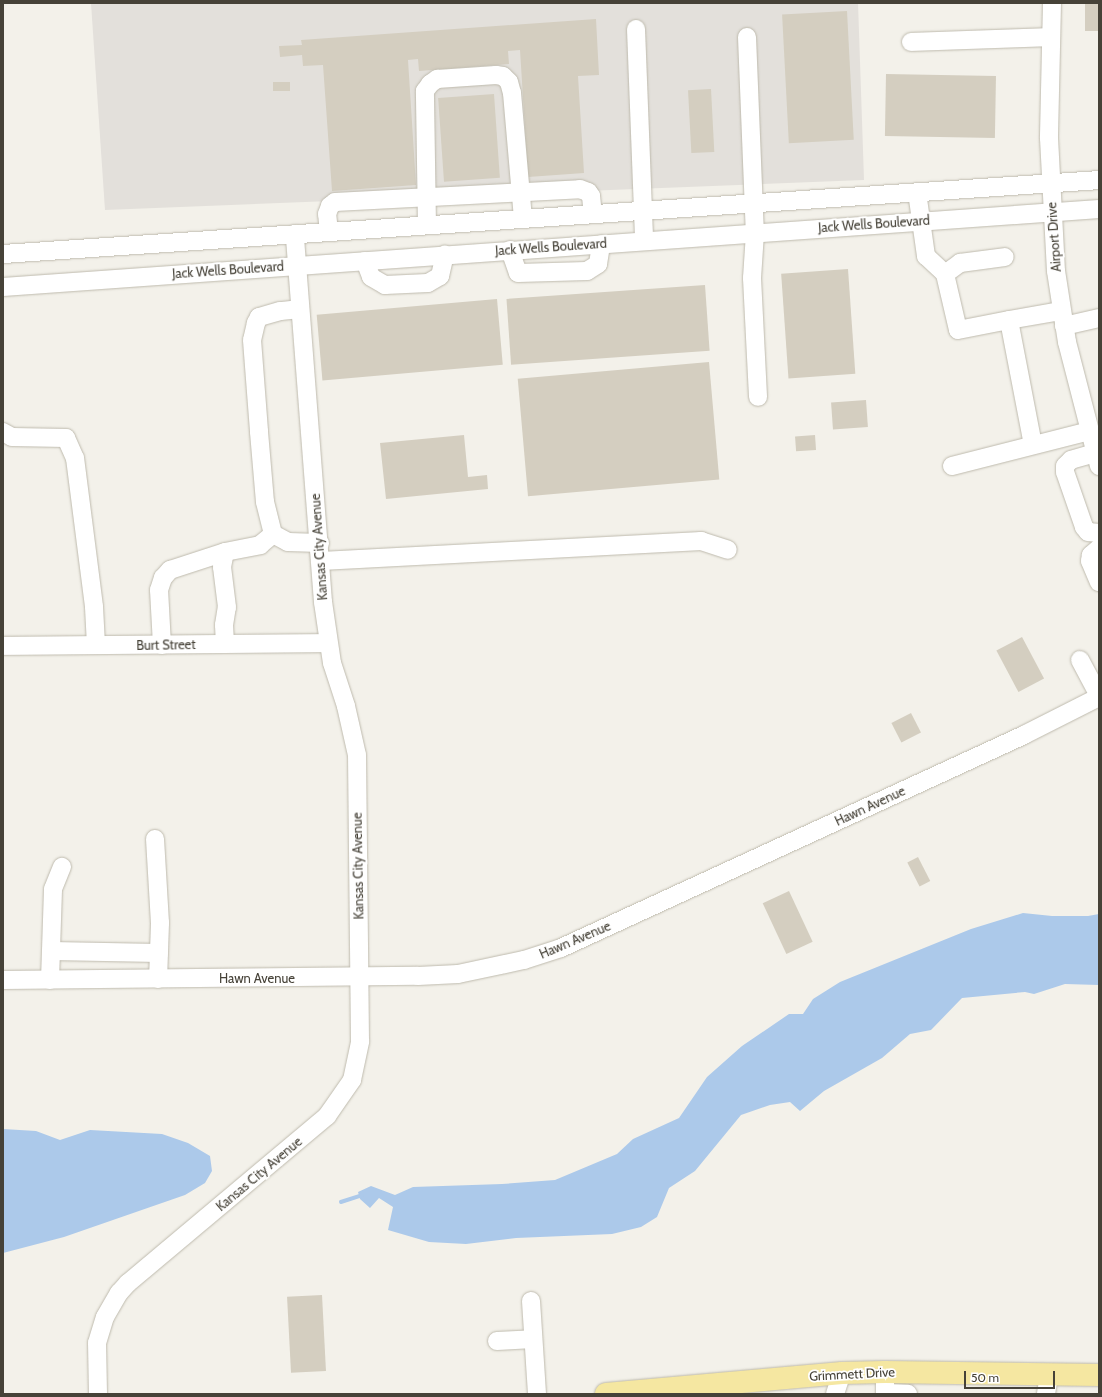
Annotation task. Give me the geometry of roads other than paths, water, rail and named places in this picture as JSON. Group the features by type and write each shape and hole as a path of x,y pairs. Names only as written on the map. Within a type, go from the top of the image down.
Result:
{"main road":[{"name":"Grimmett Drive","path":"606,1394 842,1373 913,1372 1047,1384 1099,1375"}],"street":[{"name":"Airport Drive","path":"1052,3 1049,138 1050,183 1056,271 1062,319 1095,447"},
{"path":"636,29 644,241"},
{"path":"747,37 755,233 752,278 758,397"},
{"path":"911,42 1051,37"},
{"path":"427,225 426,91 430,84 437,79 496,75 503,76 509,82 512,92 522,219"},
{"path":"3,254 1099,180"},
{"path":"329,232 327,214 330,206 335,202 584,190 591,196 593,214"},
{"path":"917,192 926,256 945,274 958,330 1009,320 1099,318"},
{"name":"Jack Wells Boulevard","path":"3,287 1099,209"},
{"name":"Kansas City Avenue","path":"98,1394 96,1356 98,1343 105,1317 119,1293 128,1283 327,1116 352,1080 360,1041 357,755 346,706 332,663 323,602 320,543 295,234"},
{"path":"510,250 518,273 587,271 598,264 601,244"},
{"path":"365,261 371,277 385,285 428,283 440,276 445,255"},
{"path":"945,274 960,263 1005,257"},
{"path":"300,309 280,311 258,317 252,340 265,502 273,534 288,542 320,543"},
{"path":"1009,320 1033,445"},
{"path":"3,432 12,437 66,438 75,458 94,607 96,645"},
{"path":"952,466 1033,445 1095,447"},
{"path":"1092,530 1065,472 1065,466 1072,460 1095,447"},
{"path":"162,645 159,590 163,578 170,570 226,552 260,545 273,534"},
{"path":"321,561 701,541 728,550"},
{"path":"1099,548 1091,555 1090,561 1099,582"},
{"path":"225,644 224,625 227,607 222,567 226,552"},
{"name":"Burt Street","path":"3,646 328,643"},
{"path":"1080,660 1099,696"},
{"name":"Hawn Avenue","path":"3,980 360,977 458,974 524,960 561,948 1024,736 1099,696"},
{"path":"155,840 160,923 158,979"},
{"path":"50,980 53,889 62,867"},
{"path":"51,951 159,953"},
{"path":"531,1301 537,1394"},
{"path":"496,1341 533,1339"},
{"path":"885,1372 885,1393 910,1394 913,1372"},
{"path":"835,1394 842,1373"}],"water":[{"path":"1023,913 1052,916 1088,916 1099,914 1099,985 1065,984 1034,994 1025,992 962,998 931,1030 910,1034 882,1058 824,1091 800,1111 790,1102 770,1105 741,1115 695,1171 669,1188 657,1217 641,1227 612,1234 516,1238 466,1244 429,1242 388,1230 393,1207 379,1198 370,1208 360,1199 358,1192 371,1186 395,1195 413,1187 502,1184 555,1180 617,1154 633,1139 679,1118 707,1077 742,1046 789,1014 803,1014 813,999 840,982 971,929"},
{"path":"3,1129 36,1131 60,1140 90,1130 162,1134 188,1143 210,1156 212,1171 205,1183 185,1195 64,1237 3,1253"}],"waterway":[{"path":"341,1202 362,1195"}]}
